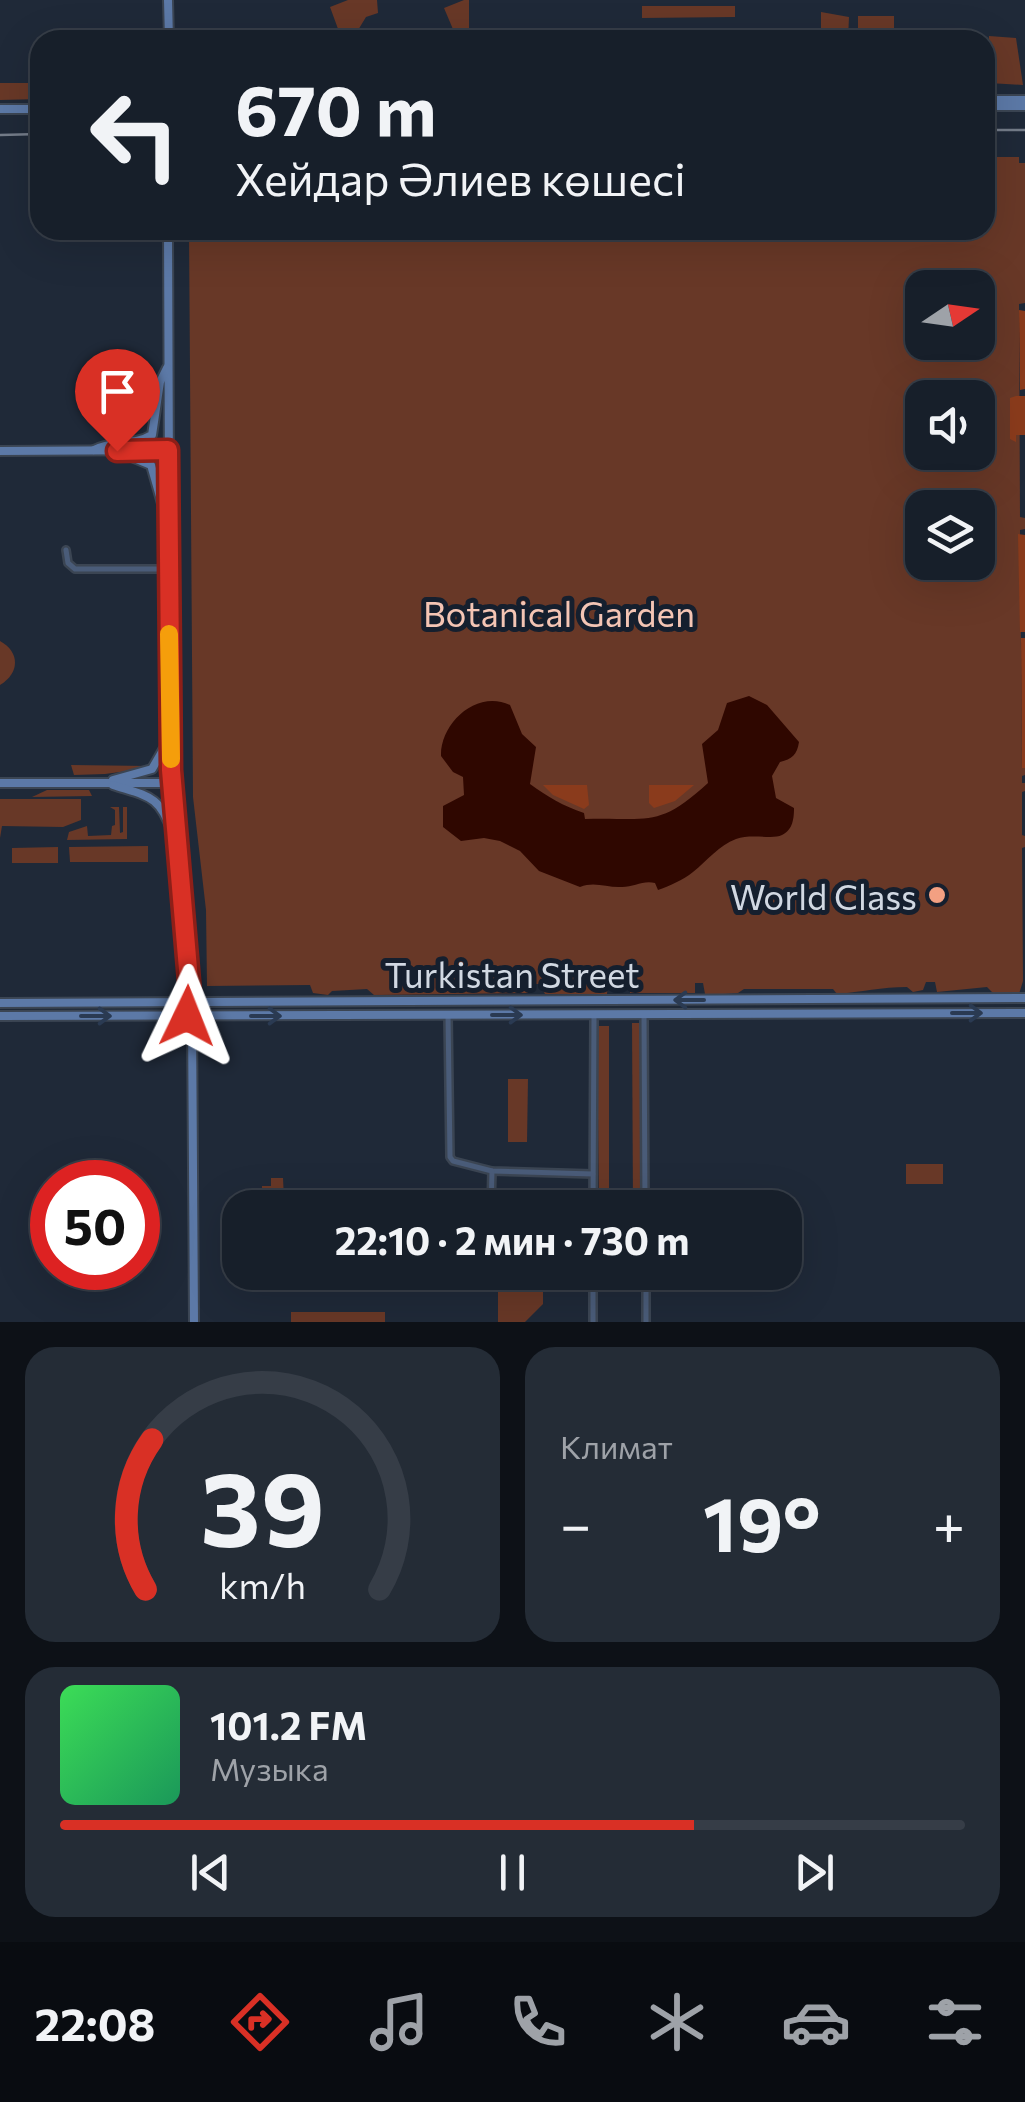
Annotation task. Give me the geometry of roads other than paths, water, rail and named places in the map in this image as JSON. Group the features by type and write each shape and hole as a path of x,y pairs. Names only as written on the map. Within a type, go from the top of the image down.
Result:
{"main road":[{"path":"168,0 168,30"},
{"path":"995,103 1025,103"},
{"path":"0,109 30,108"},
{"path":"168,240 170,738 175,841 192,1016 194,1322"},
{"path":"90,452 108,443 138,442 152,435 160,382 169,364"},
{"path":"0,452 168,450"},
{"path":"117,451 152,465 168,525"},
{"path":"104,782 152,769 170,738"},
{"path":"104,782 153,798 167,816 175,841"},
{"path":"0,783 172,782"},
{"name":"Turkistan Street","path":"0,1003 1025,998"},
{"path":"818,999 826,1008 818,1014"},
{"path":"860,999 855,1000 853,1007 863,1014"},
{"path":"594,1014 606,1008 600,1000"},
{"path":"640,1014 632,1004 642,1000"},
{"name":"Turkistan Street","path":"0,1016 1025,1013"}],"street":[{"path":"66,550 68,563 75,569 168,569"},
{"path":"593,1190 594,1014"},
{"path":"640,1014 645,1190"},
{"path":"448,1015 450,1158 458,1164 492,1171 593,1174"},
{"path":"491,1190 492,1171"},
{"path":"592,1322 593,1290"},
{"path":"646,1290 646,1322"}],"tram line":[{"path":"995,130 1025,130"},
{"path":"0,135 30,134"}],"place":[{"name":"World Class","path":"937,895"}],"park label":[{"name":"Botanical Garden","path":"559,612"}]}
